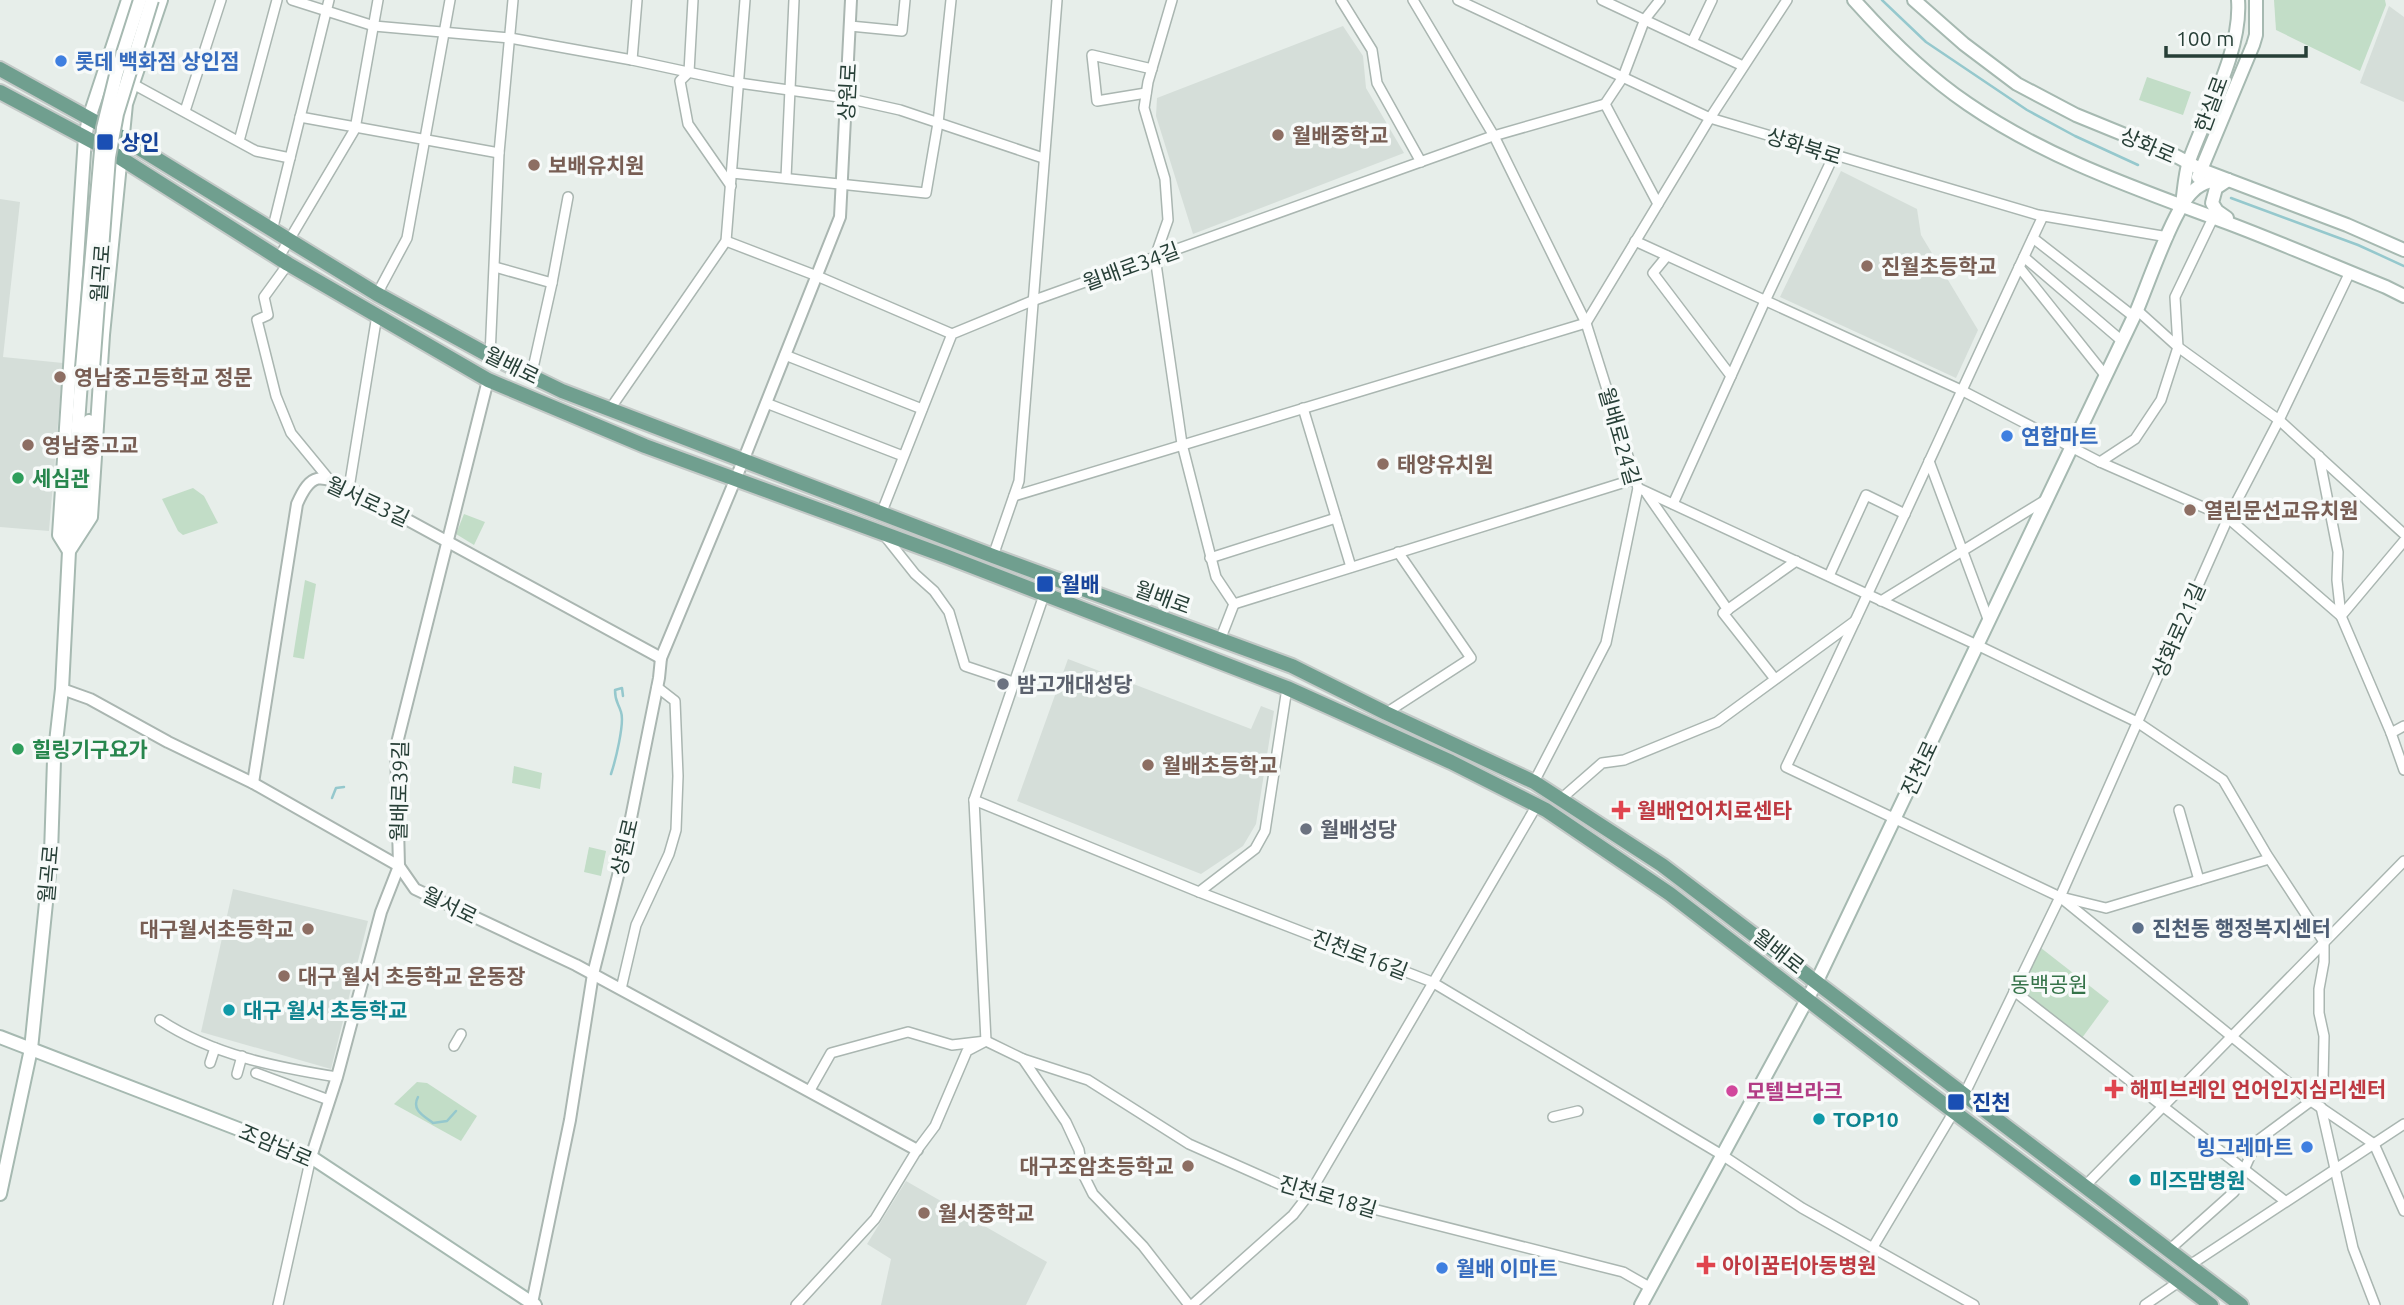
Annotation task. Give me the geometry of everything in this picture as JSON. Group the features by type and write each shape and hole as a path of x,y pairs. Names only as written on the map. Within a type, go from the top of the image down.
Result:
{"main road":[{"path":"128,0 85,137 59,535 69,551 91,517 103,335 126,104 161,0"},
{"name":"월곡로","path":"0,1194 32,1049 51,854 54,760 62,689 69,551 81,517 87,369 103,128 116,75 140,0"},
{"name":"월곡로","path":"87,369 109,157 117,114 152,0"},
{"path":"1854,0 1910,59 1968,104 2059,157 2181,207 2244,229 2404,296"},
{"name":"상화로","path":"1914,0 1964,44 2017,84 2076,115 2202,170 2347,225 2404,250"},
{"name":"한실로","path":"2181,207 2188,163 2216,96 2234,39 2238,0"},
{"name":"한실로","path":"2181,207 2202,170 2253,45 2256,35 2256,0"},
{"name":"월배로","path":"0,69 89,118 377,294 531,376 881,514 1292,666 1535,782 1662,865 2241,1305"},
{"name":"월배로","path":"0,92 119,157 283,260 488,380 645,446 736,477 1287,688 1537,804 1670,894 2211,1305"},
{"path":"2192,191 2210,180 2228,180"},
{"path":"2228,180 2216,188 2212,203 2217,211 2244,229"},
{"name":"진천로","path":"1641,1305 1808,1000 2122,341 2181,207"},
{"name":"조암남로","path":"0,1037 311,1157 533,1304"}],"street":[{"path":"185,111 222,0"},
{"path":"239,141 276,0"},
{"path":"292,0 374,26 510,38 739,83 900,110 1044,158"},
{"path":"272,231 329,0"},
{"path":"328,478 291,433 276,396 257,320 268,315 264,297 283,260 288,241 355,129 378,0"},
{"path":"377,294 407,238 450,0"},
{"path":"490,356 499,153 513,0"},
{"path":"632,60 637,0"},
{"path":"693,0 688,72 680,81 688,124 731,186"},
{"path":"610,409 726,241 745,0"},
{"path":"786,178 794,0"},
{"name":"상원로","path":"533,1304 570,1120 593,974 625,849 661,658 840,217 852,0"},
{"path":"850,26 902,31 905,0"},
{"path":"732,173 926,193 938,123 951,0"},
{"path":"993,556 1019,481 1057,0"},
{"path":"1172,0 1144,108 1165,179 1168,220 1155,257 1182,444 1216,577 1234,604"},
{"path":"1341,0 1372,50 1377,83 1421,162"},
{"name":"월배로24길","path":"1413,0 1494,136 1586,323 1639,486 1606,643 1535,782"},
{"name":"상화북로","path":"1458,0 1479,5 1710,118 2043,216 2168,237"},
{"path":"1602,0 1743,66"},
{"path":"1494,136 1605,104 1623,77 1645,19 1660,0"},
{"path":"1692,42 1712,0"},
{"path":"1014,496 1586,323 1710,118 1787,0"},
{"path":"1146,93 1097,101 1091,54 1152,69"},
{"path":"133,84 256,151 290,158"},
{"path":"1605,104 1658,204"},
{"path":"300,117 499,153"},
{"name":"월배로34길","path":"952,334 1032,301 1494,136"},
{"path":"1674,504 1834,155"},
{"name":"월배로","path":"531,376 568,197"},
{"path":"2043,216 1869,595 1786,767 2060,897 2106,908 2269,859"},
{"path":"2100,462 2135,439 2161,400 2178,347 2175,297 2213,218"},
{"path":"2033,238 2279,420 2404,534"},
{"path":"726,241 817,276 952,334 881,514"},
{"path":"1635,242 1961,390 2100,462 2228,518 2341,616"},
{"path":"1667,256 1653,273 1731,376"},
{"path":"2022,262 2122,341"},
{"path":"2022,262 2105,375"},
{"path":"495,267 552,283"},
{"name":"상화로21길","path":"1872,1247 1965,1093 2060,897 2228,518 2279,420 2350,272"},
{"path":"349,488 377,315"},
{"path":"785,355 922,409"},
{"name":"월배로39길","path":"311,1157 337,1077 381,912 399,866 396,747 488,380"},
{"path":"766,403 903,456"},
{"path":"1303,408 1351,567"},
{"path":"2319,456 2338,552 2337,580 2341,616 2404,770"},
{"path":"1929,461 1988,619"},
{"name":"월서로3길","path":"253,783 297,504 305,486 316,478 328,478 349,488 661,658"},
{"path":"1639,486 1725,612 1775,679"},
{"path":"1234,604 1398,552 1639,486 2137,723 2223,780 2269,859 2324,942 2324,962 2319,989 2319,1013 2324,1036 2323,1082 2320,1097 2257,1140 2234,1192 2169,1250"},
{"path":"1829,576 1866,495 1905,514"},
{"path":"1881,601 2047,499"},
{"path":"1210,558 1336,517"},
{"path":"883,533 949,612 965,666 1013,682"},
{"path":"2341,616 2404,541"},
{"path":"1386,713 1471,658 1398,552"},
{"path":"1725,612 1796,561"},
{"path":"986,1041 974,800 1044,595"},
{"path":"1220,640 1234,604"},
{"path":"1562,798 1602,763 1624,760 1717,722 1857,620"},
{"path":"621,989 636,925 669,854 676,830 678,776 675,701 657,687"},
{"path":"1199,892 1255,849 1265,831 1287,688"},
{"name":"월서로","path":"62,689 90,699 253,783 399,866 415,889 593,974 917,1150"},
{"path":"2391,733 2404,726"},
{"name":"진천로16길","path":"974,800 1199,892 1432,982 1722,1154"},
{"path":"1023,1059 1066,1122 1079,1150 1083,1174 1093,1194 1143,1246 1190,1305 1293,1215 1310,1194 1537,804"},
{"path":"2179,810 2199,880"},
{"path":"2085,1186 2404,861"},
{"path":"2060,897 2311,1101 2374,1144 2404,1211"},
{"path":"2014,991 2285,1201"},
{"path":"160,1020 185,1036 215,1048 277,1067 337,1077"},
{"path":"810,1090 831,1053 908,1032 953,1045 986,1041"},
{"path":"454,1046 461,1034"},
{"path":"796,1305 875,1219 934,1126 967,1051 986,1041"},
{"name":"진천로18길","path":"986,1041 1023,1059 1088,1080 1189,1144 1297,1192 1623,1272 1651,1288"},
{"path":"210,1063 215,1048"},
{"path":"237,1074 242,1056"},
{"path":"256,1073 329,1100"},
{"path":"2321,1107 2337,1168 2353,1248 2375,1305"},
{"path":"1553,1117 1578,1111"},
{"path":"2190,1265 2404,1124"},
{"path":"1722,1154 1802,1208 1973,1305"},
{"path":"278,1305 311,1157"},
{"path":"2145,1305 2180,1281"}],"shaded area":[{"path":"2389,6 2404,17 2404,102 2360,83"},
{"name":"월배중학교","path":"1343,26 1363,56 1366,88 1404,153 1193,234 1156,116 1157,98"},
{"name":"진월초등학교","path":"1841,171 1917,209 1921,235 1978,330 1956,378 1780,297"},
{"name":"영남중고교","path":"0,199 20,202 3,357 63,363 49,531 0,527"},
{"name":"월배초등학교","path":"1068,659 1251,729 1261,706 1274,711 1256,824 1243,846 1201,874 1017,801"},
{"name":"대구 월서 초등학교 운동장","path":"233,889 368,921 331,1069 201,1032"},
{"name":"월서중학교","path":"906,1181 1047,1262 1026,1305 881,1305 891,1259 867,1244"}],"green space":[{"path":"2274,0 2385,0 2386,5 2360,71 2276,30"},
{"path":"2147,77 2191,92 2183,115 2139,100"},
{"path":"193,488 204,496 218,523 183,535 178,531 162,499"},
{"path":"464,514 485,522 474,545 456,534"},
{"path":"305,580 316,584 304,659 293,657"},
{"path":"514,766 542,773 540,789 512,783"},
{"path":"589,847 606,851 601,876 584,872"},
{"name":"동백공원","path":"2041,948 2109,1001 2082,1038 2020,990"},
{"path":"417,1082 427,1083 477,1116 461,1141 394,1104"}],"waterway":[{"path":"1882,0 1926,42 2027,110 2138,165"},
{"path":"2231,198 2358,245 2404,266"},
{"path":"611,774 622,725 615,690 622,688 623,696"},
{"path":"332,798 336,788 344,787"},
{"path":"418,1097 417,1109 433,1123 447,1121 456,1111"}],"place":[{"name":"롯데 백화점 상인점","path":"61,61"},
{"name":"월배중학교","path":"1278,135"},
{"name":"상인","path":"105,142"},
{"name":"보배유치원","path":"534,165"},
{"name":"진월초등학교","path":"1867,266"},
{"name":"영남중고등학교 정문","path":"60,377"},
{"name":"연합마트","path":"2007,436"},
{"name":"영남중고교","path":"28,445"},
{"name":"태양유치원","path":"1383,464"},
{"name":"세심관","path":"18,478"},
{"name":"열린문선교유치원","path":"2190,510"},
{"name":"월배","path":"1045,584"},
{"name":"밤고개대성당","path":"1003,684"},
{"name":"힐링기구요가","path":"18,749"},
{"name":"월배초등학교","path":"1148,765"},
{"name":"월배언어치료센타","path":"1621,810"},
{"name":"월배성당","path":"1306,829"},
{"name":"진천동 행정복지센터","path":"2138,928"},
{"name":"대구월서초등학교","path":"308,929"},
{"name":"대구 월서 초등학교 운동장","path":"284,976"},
{"name":"대구 월서 초등학교","path":"229,1010"},
{"name":"해피브레인 언어인지심리센터","path":"2114,1089"},
{"name":"모텔브라크","path":"1732,1091"},
{"name":"진천","path":"1956,1102"},
{"name":"TOP10","path":"1819,1119"},
{"name":"빙그레마트","path":"2307,1147"},
{"name":"대구조암초등학교","path":"1188,1166"},
{"name":"미즈맘병원","path":"2135,1180"},
{"name":"월서중학교","path":"924,1213"},
{"name":"아이꿈터아동병원","path":"1706,1265"},
{"name":"월배 이마트","path":"1442,1268"}]}
